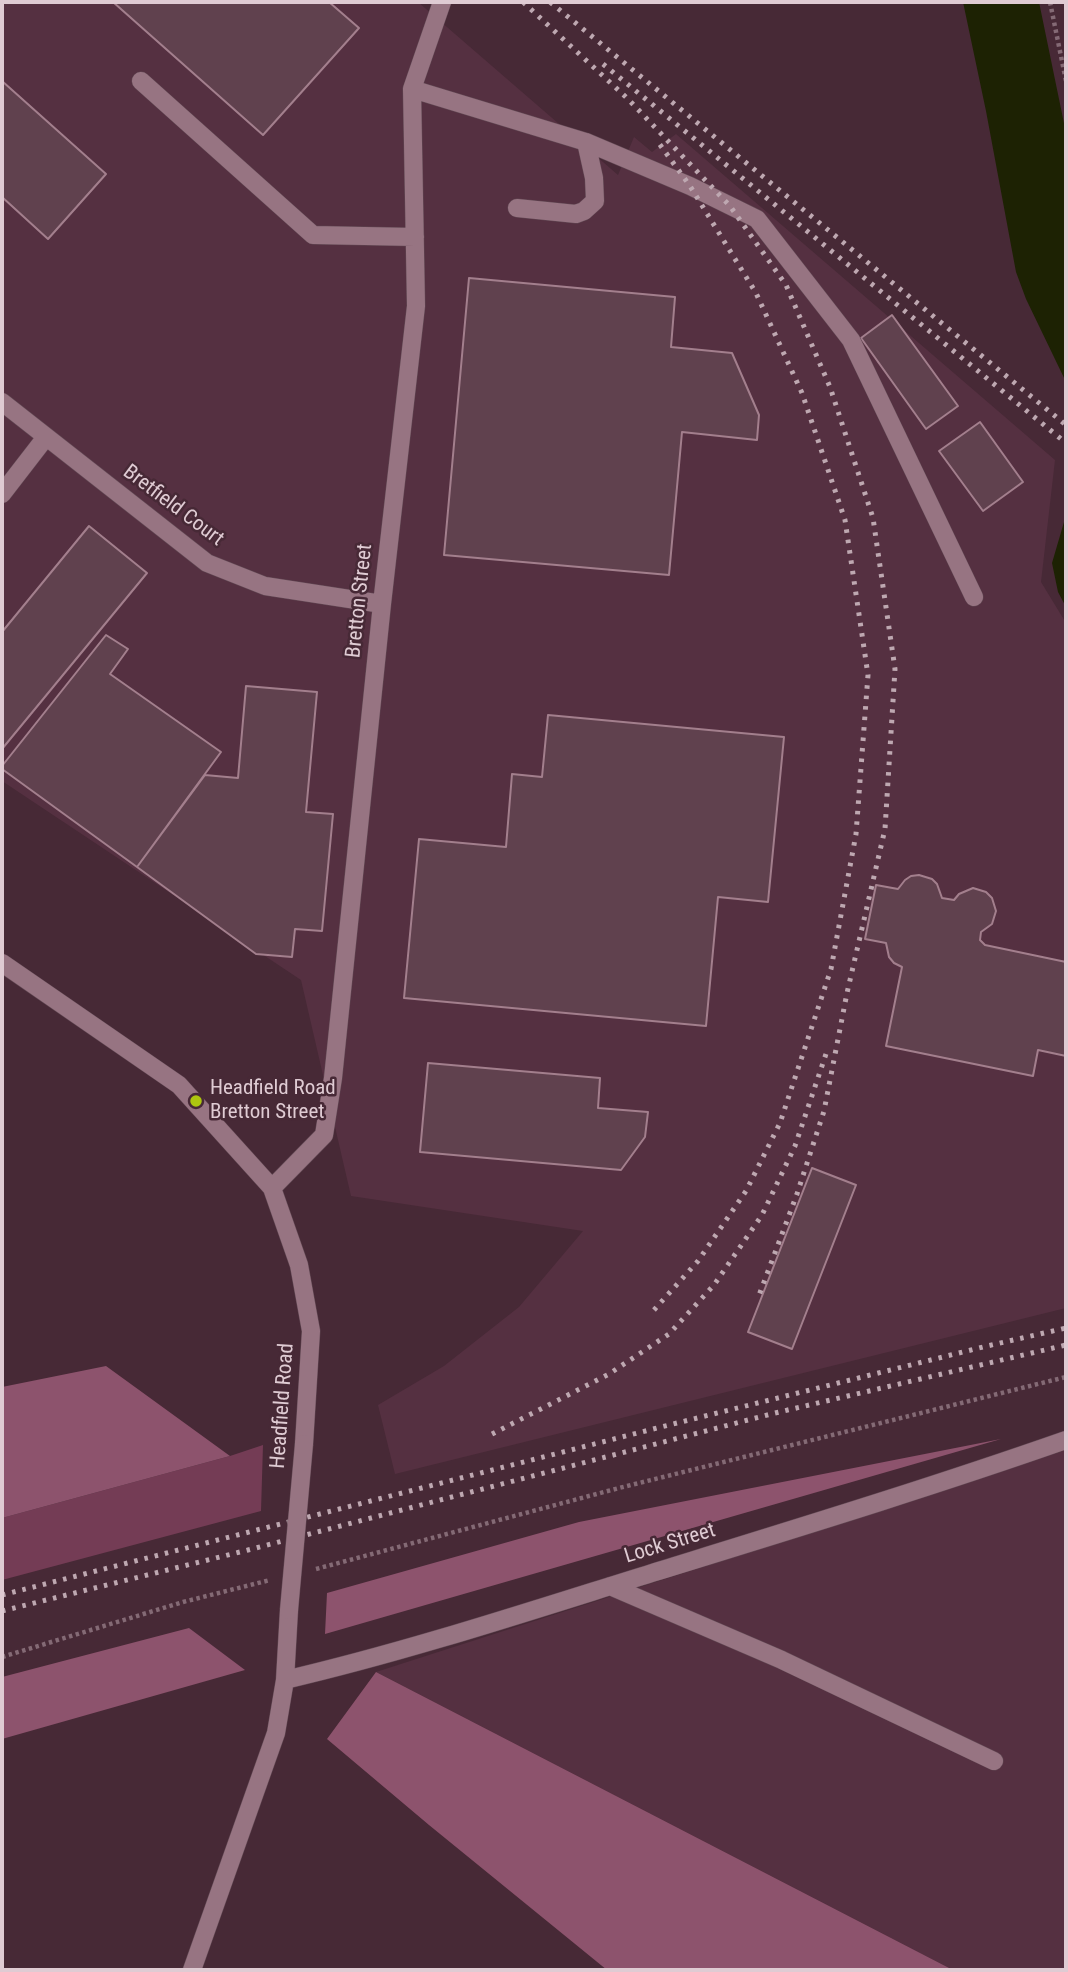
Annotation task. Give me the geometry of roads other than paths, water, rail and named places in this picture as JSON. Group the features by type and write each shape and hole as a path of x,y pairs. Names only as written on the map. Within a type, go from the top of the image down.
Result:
{"street":[{"name":"Bretton Street","path":"272,1188 324,1135 333,1078 416,306 412,89 442,2"},
{"path":"141,81 313,235 415,237"},
{"path":"412,89 586,142 690,186 757,219 851,340 974,597"},
{"path":"517,208 576,214 595,201 594,178 586,142"},
{"name":"Bretfield Court","path":"2,402 207,563 265,586 382,604"},
{"path":"2,494 46,437"},
{"name":"Headfield Road","path":"2,963 179,1085 272,1188 299,1265 311,1331 285,1680 276,1733 192,1970"},
{"name":"Lock Street","path":"285,1680 346,1666 610,1587 959,1478 1066,1440"},
{"path":"610,1587 782,1660 994,1761"}],"railway":[{"path":"523,2 628,99 730,206 786,285 830,387 873,518 895,669 885,829 847,993 824,1111 797,1194 758,1298"},
{"path":"550,2 1066,425"},
{"path":"603,64 1066,443"},
{"path":"654,1310 698,1261 746,1191 780,1123 831,969 856,834 868,675 845,520 802,393 756,293 690,186 658,142"},
{"path":"492,1434 609,1374 669,1334 714,1285 762,1215 795,1146 828,1048"},
{"path":"2,1595 661,1427 1066,1328"},
{"path":"2,1611 775,1413 1066,1345"}],"place":[{"name":"Headfield Road Bretton Street","path":"196,1101"}]}
